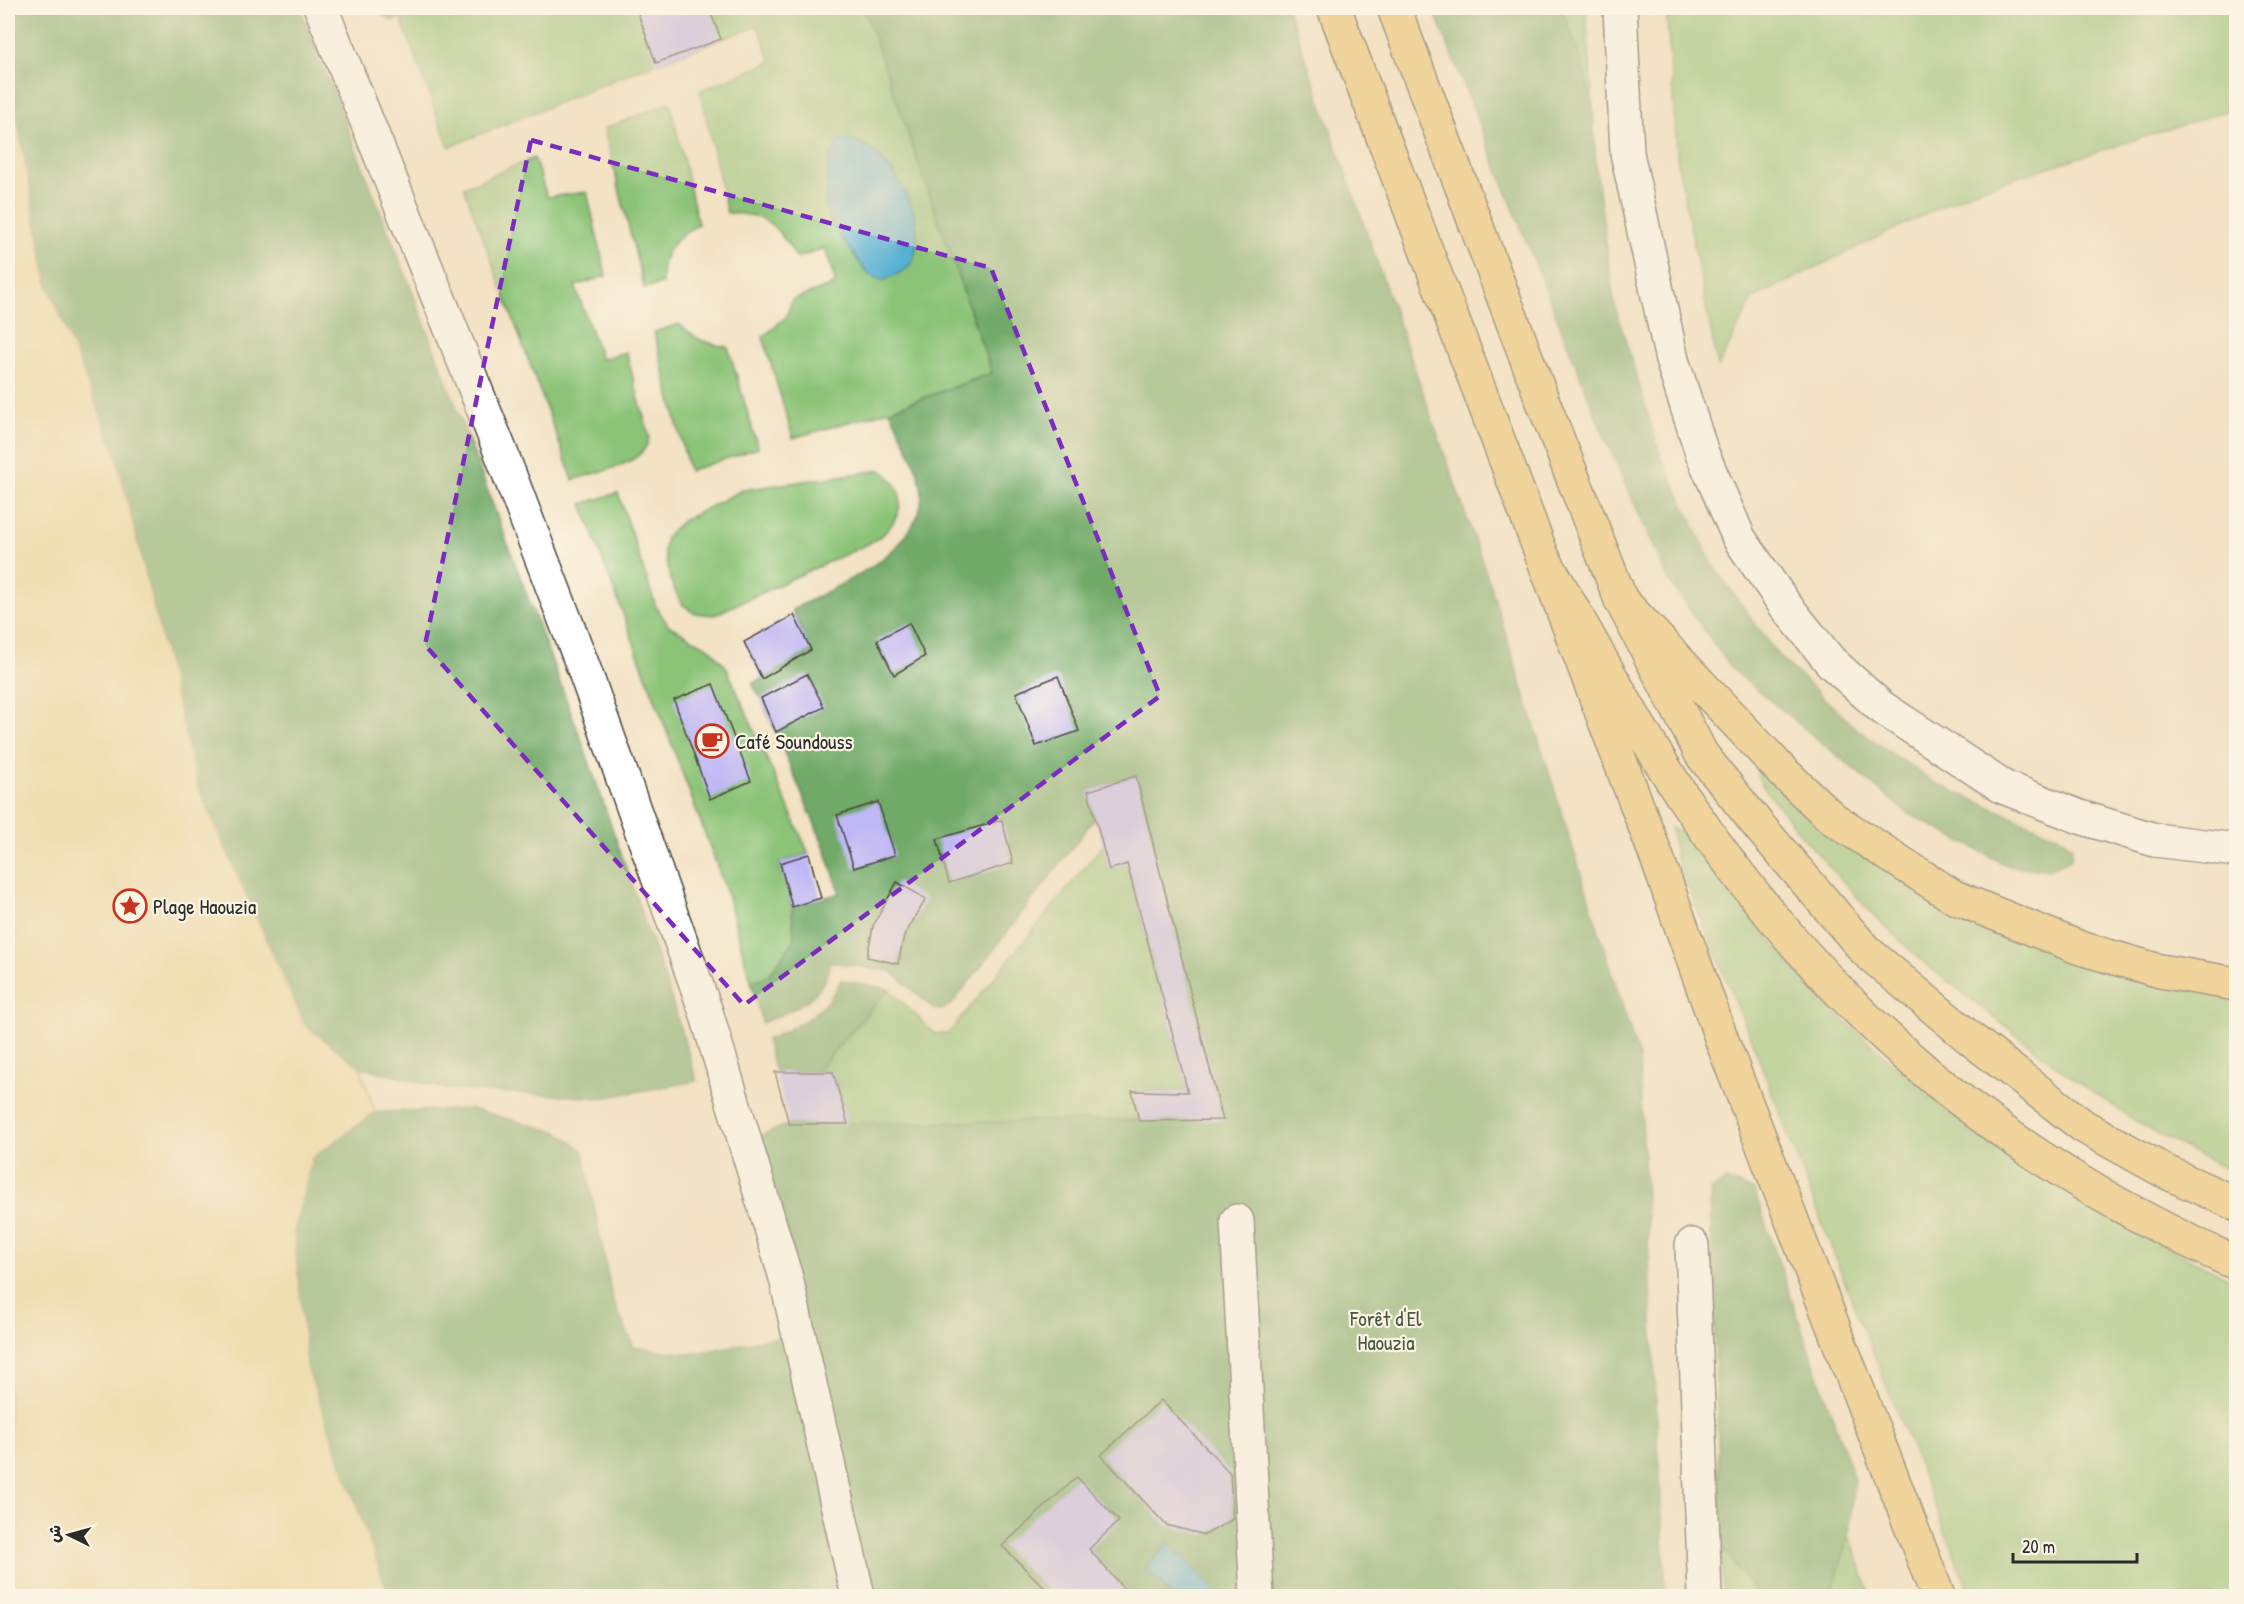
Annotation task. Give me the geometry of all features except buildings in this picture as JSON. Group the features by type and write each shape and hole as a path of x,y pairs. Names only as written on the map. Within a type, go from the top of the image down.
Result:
{"highway":[{"path":"1334,8 1657,858 1724,1046 1938,1596"},
{"path":"1394,8 1545,407 1622,600 1702,755 1758,825 1866,951 1971,1039 2083,1126 2166,1172 2236,1204"},
{"path":"1542,556 1688,804 1739,876 1797,948 1852,1007 1921,1069 2040,1159 2144,1219 2236,1263"},
{"path":"1622,600 1784,773 1832,819 1944,891 2080,948 2160,970 2236,984"}],"street":[{"path":"321,8 496,440 584,669 706,1012 786,1278 858,1596"},
{"path":"1620,8 1627,153 1672,360 1702,453 1739,538 1785,605 1831,662 1881,708 2003,787 2080,818 2155,840 2236,850"},
{"path":"1237,1221 1257,1596"},
{"path":"1692,1245 1706,1596"}],"highlighted area":[{"path":"531,140 991,268 1160,696 744,1005 425,645"}],"green space":[{"path":"8,8 300,8 425,324 580,736 669,991 697,1081 602,1098 446,1089 360,1067 305,1025 198,787 115,451 48,285 8,70"},
{"path":"370,8 418,8 393,21"},
{"path":"418,8 864,8 992,373 890,410 793,438 763,337 786,317 792,300 836,284 825,248 797,258 770,223 753,216 727,213 700,90 771,62 758,26 656,63 449,147 400,16"},
{"name":"Forêt d'El Haouzia","path":"864,8 1288,8 1488,578 1639,1058 1666,1596 387,1596 307,1367 294,1232 312,1158 375,1112 472,1109 558,1132 583,1150 613,1301 634,1347 690,1354 798,1333 745,1142 789,1124 1222,1119 1135,776 1088,791 1095,818 952,1004 941,1010 934,1009 891,971 830,962 821,986 806,1002 762,1023 751,982 769,975 794,941 792,907 840,893 824,846 761,698 752,684 811,650 792,610 852,578 891,552 906,535 917,517 922,496 919,476 890,410 992,373"},
{"path":"1433,8 1561,8 1579,53 1593,107 1596,166 1614,302 1661,457 1713,565 1777,654 1857,729 1935,783 2057,836 2072,846 2071,860 2049,870 2008,866 1906,812 1732,669 1669,581 1606,441"},
{"path":"1561,8 1586,8 1593,107 1579,53"},
{"path":"1666,8 2236,8 2236,108 1973,191 1753,298 1718,367 1678,165"},
{"path":"670,102 698,224 675,241 670,248 662,272 662,284 644,288 604,129"},
{"path":"534,158 547,197 587,192 606,276 575,286 601,359 626,352 649,436 640,454 630,461 573,480 464,187"},
{"path":"679,324 701,340 728,347 758,448 689,471 654,332"},
{"path":"881,470 898,490 900,505 894,521 875,540 714,615 694,613 681,603 671,582 664,552 666,537 682,521 742,490"},
{"path":"618,493 656,607 668,625 711,649 726,667 809,854 780,863 792,907 794,941 769,975 751,982 726,890 582,504"},
{"path":"1753,761 1841,838 2236,996 2236,1174 2144,1127 2067,1074 1923,962 1875,917 1802,836 1761,784"},
{"path":"1671,828 1690,836 1757,924 1821,1000 1946,1110 2018,1162 2114,1220 2236,1282 2236,1596 1971,1596 1847,1288 1754,1046 1675,856"},
{"path":"1103,845 1109,870 1127,864 1188,1092 1133,1091 1139,1120 848,1124 833,1072 816,1072 889,989 934,1033 948,1034"},
{"path":"841,980 889,989 816,1072 775,1072 766,1040 810,1017 828,1001"},
{"path":"1726,1180 1754,1190 1854,1479 1849,1534 1831,1596 1759,1596 1721,1546 1710,1191"},
{"path":"1849,1534 1871,1596 1831,1596"},
{"path":"1721,1546 1759,1596 1723,1596"}],"sand":[{"name":"Plage Haouzia","path":"8,70 48,285 115,451 198,787 305,1025 360,1067 375,1112 312,1158 294,1232 307,1367 389,1596 8,1596"}],"water":[{"path":"848,139 864,145 892,172 904,189 917,228 917,247 911,263 902,272 883,280 869,275 831,223 825,206 828,161 839,140"},
{"path":"1169,1543 1221,1596 1173,1596 1145,1567"}],"place":[{"name":"Café Soundouss","path":"712,741"},
{"name":"Plage Haouzia","path":"130,906"}]}
